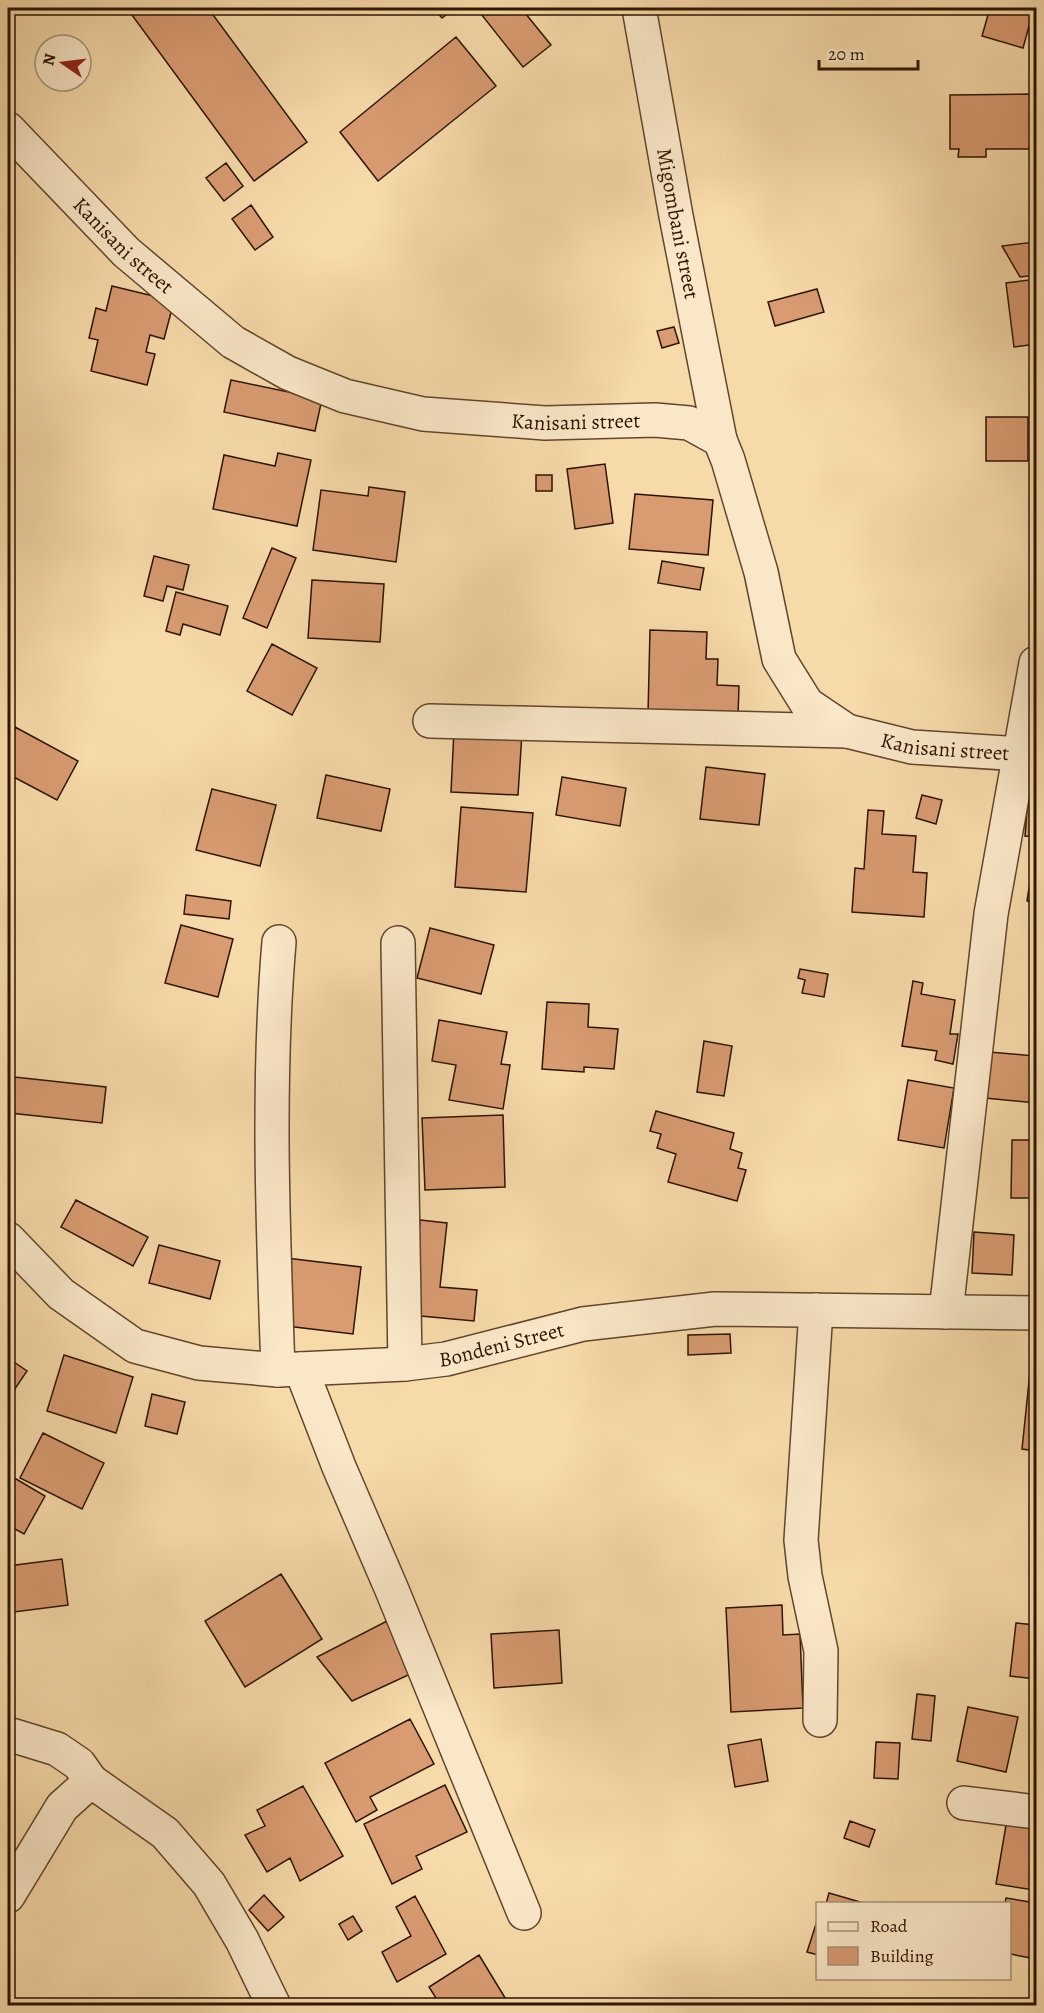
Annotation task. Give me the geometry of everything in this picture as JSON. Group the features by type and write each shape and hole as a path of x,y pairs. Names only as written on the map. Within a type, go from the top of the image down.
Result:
{"street":[{"name":"Migombani street","path":"639,8 676,216 720,440"},
{"name":"Kanisani street","path":"8,129 126,252 233,342 288,373 345,396 423,414 545,423 655,420 689,423 720,440 729,460 758,561 779,659 807,704 847,731 912,747 1028,754"},
{"path":"946,1312 991,914 1028,754 1036,663"},
{"path":"430,721 847,731"},
{"path":"279,942 274,1003 272,1128 290,1369 339,1467 392,1590 524,1913"},
{"path":"398,943 405,1364"},
{"name":"Bondeni Street","path":"8,1239 60,1294 135,1346 199,1363 290,1369 405,1364 446,1359 583,1324 715,1309 1036,1313"},
{"path":"816,1310 801,1540 805,1576 821,1651 820,1720"},
{"path":"8,1734 57,1749 79,1764 91,1781 165,1833 209,1884 242,1940 274,2006"},
{"path":"8,1896 62,1808 91,1781"},
{"path":"964,1803 1036,1812"}],"building":[{"path":"134,8 208,8 307,142 254,181 129,11"},
{"path":"433,8 455,8 442,18"},
{"path":"489,8 521,8 551,45 523,67 481,14"},
{"path":"990,8 1034,8 1023,48 982,36"},
{"path":"456,37 496,86 378,181 340,132"},
{"path":"1032,94 1032,149 986,149 986,157 958,157 959,149 950,149 950,95"},
{"path":"226,163 243,186 224,201 206,178"},
{"path":"251,205 273,237 255,250 232,219"},
{"path":"1036,242 1036,275 1020,277 1002,246"},
{"path":"1036,279 1036,344 1014,347 1006,283"},
{"path":"112,286 174,301 164,339 150,335 146,352 155,354 147,385 91,371 98,340 89,338 96,308 106,311"},
{"path":"817,289 824,312 775,326 768,302"},
{"path":"674,327 679,343 662,348 657,331"},
{"path":"231,380 322,399 315,431 224,412"},
{"path":"986,417 1028,417 1028,461 986,461"},
{"path":"278,453 311,460 297,526 213,509 224,455 275,466"},
{"path":"605,464 613,523 575,529 567,469"},
{"path":"536,475 552,475 552,491 536,491"},
{"path":"369,487 405,492 396,562 313,550 321,490 368,496"},
{"path":"635,494 713,500 708,555 629,549"},
{"path":"272,548 296,558 267,628 243,618"},
{"path":"154,556 189,565 183,590 167,586 163,601 144,596"},
{"path":"662,561 704,568 700,590 658,583"},
{"path":"312,580 384,584 380,642 308,638"},
{"path":"176,592 228,606 220,635 183,624 180,635 166,631"},
{"path":"650,630 707,632 706,659 718,659 717,685 739,686 738,716 648,714"},
{"path":"272,644 317,668 292,715 247,691"},
{"path":"15,727 78,761 57,800 8,774 8,742"},
{"path":"454,730 522,733 518,795 451,792"},
{"path":"706,767 765,774 759,825 700,819"},
{"path":"326,775 390,789 381,831 317,818"},
{"path":"562,777 626,788 620,826 556,815"},
{"path":"212,789 276,805 260,866 196,850"},
{"path":"922,795 942,800 936,824 916,818"},
{"path":"1028,797 1036,797 1036,837 1025,836"},
{"path":"461,807 533,813 526,892 455,887"},
{"path":"868,810 884,811 882,834 916,836 913,872 927,873 924,917 852,912 855,868 864,869"},
{"path":"1036,850 1036,903 1027,901"},
{"path":"186,895 231,901 229,919 184,914"},
{"path":"181,925 233,939 218,997 165,983"},
{"path":"430,928 494,945 481,994 417,978"},
{"path":"800,969 828,974 824,997 802,993 805,980 798,978"},
{"path":"913,981 923,983 921,994 955,1000 950,1034 958,1034 953,1064 935,1060 937,1051 902,1046"},
{"path":"547,1002 589,1004 588,1027 618,1029 614,1069 584,1067 584,1072 542,1069"},
{"path":"439,1020 507,1032 501,1064 510,1065 503,1109 449,1100 456,1065 432,1061"},
{"path":"1036,1029 1036,1103 985,1098 990,1052 1034,1056"},
{"path":"704,1041 732,1046 724,1096 697,1092"},
{"path":"14,1077 106,1087 102,1123 10,1113"},
{"path":"908,1080 954,1088 944,1148 898,1140"},
{"path":"656,1111 734,1133 730,1149 742,1153 738,1168 746,1170 737,1201 668,1182 676,1154 657,1148 661,1134 650,1131"},
{"path":"503,1115 505,1187 425,1190 422,1118"},
{"path":"1012,1140 1036,1140 1036,1198 1011,1198"},
{"path":"76,1200 148,1237 133,1266 61,1227"},
{"path":"420,1220 447,1223 440,1287 477,1290 474,1321 410,1315"},
{"path":"974,1232 1014,1235 1012,1275 972,1273"},
{"path":"159,1245 220,1261 210,1299 149,1283"},
{"path":"286,1258 361,1267 353,1334 278,1325"},
{"path":"730,1334 731,1353 688,1355 688,1335"},
{"path":"64,1355 133,1377 116,1433 47,1411"},
{"path":"8,1358 27,1371 8,1399"},
{"path":"1031,1362 1036,1363 1036,1451 1022,1449"},
{"path":"152,1394 185,1402 177,1434 145,1426"},
{"path":"43,1433 104,1463 82,1509 20,1478"},
{"path":"11,1476 45,1496 24,1534 8,1525 8,1482"},
{"path":"62,1559 68,1605 14,1612 8,1566"},
{"path":"281,1574 322,1639 245,1687 205,1621"},
{"path":"782,1605 783,1635 800,1634 803,1708 731,1712 726,1608"},
{"path":"387,1621 417,1671 352,1701 317,1657"},
{"path":"1016,1623 1036,1625 1036,1679 1010,1676"},
{"path":"559,1630 562,1683 494,1688 491,1634"},
{"path":"917,1694 935,1696 931,1741 912,1739"},
{"path":"968,1707 1018,1717 1006,1772 957,1761"},
{"path":"410,1719 434,1764 370,1797 377,1810 356,1822 325,1763"},
{"path":"761,1739 768,1781 735,1787 728,1745"},
{"path":"876,1742 900,1743 898,1779 874,1778"},
{"path":"445,1785 467,1832 416,1856 422,1869 392,1884 364,1824"},
{"path":"303,1786 343,1856 300,1881 290,1858 267,1872 245,1835 265,1826 257,1810"},
{"path":"850,1821 875,1830 869,1847 844,1838"},
{"path":"1006,1825 1036,1829 1034,1890 996,1884"},
{"path":"829,1893 860,1902 827,1902"},
{"path":"264,1895 284,1917 268,1931 249,1910"},
{"path":"415,1896 446,1954 397,1982 382,1952 411,1936 396,1907"},
{"path":"1006,1898 1036,1903 1036,1959 1011,1954 1011,1902 1005,1902"},
{"path":"353,1916 362,1931 348,1940 339,1924"},
{"path":"816,1924 816,1954 807,1952"},
{"path":"479,1955 510,2006 441,2006 429,1987"}]}
